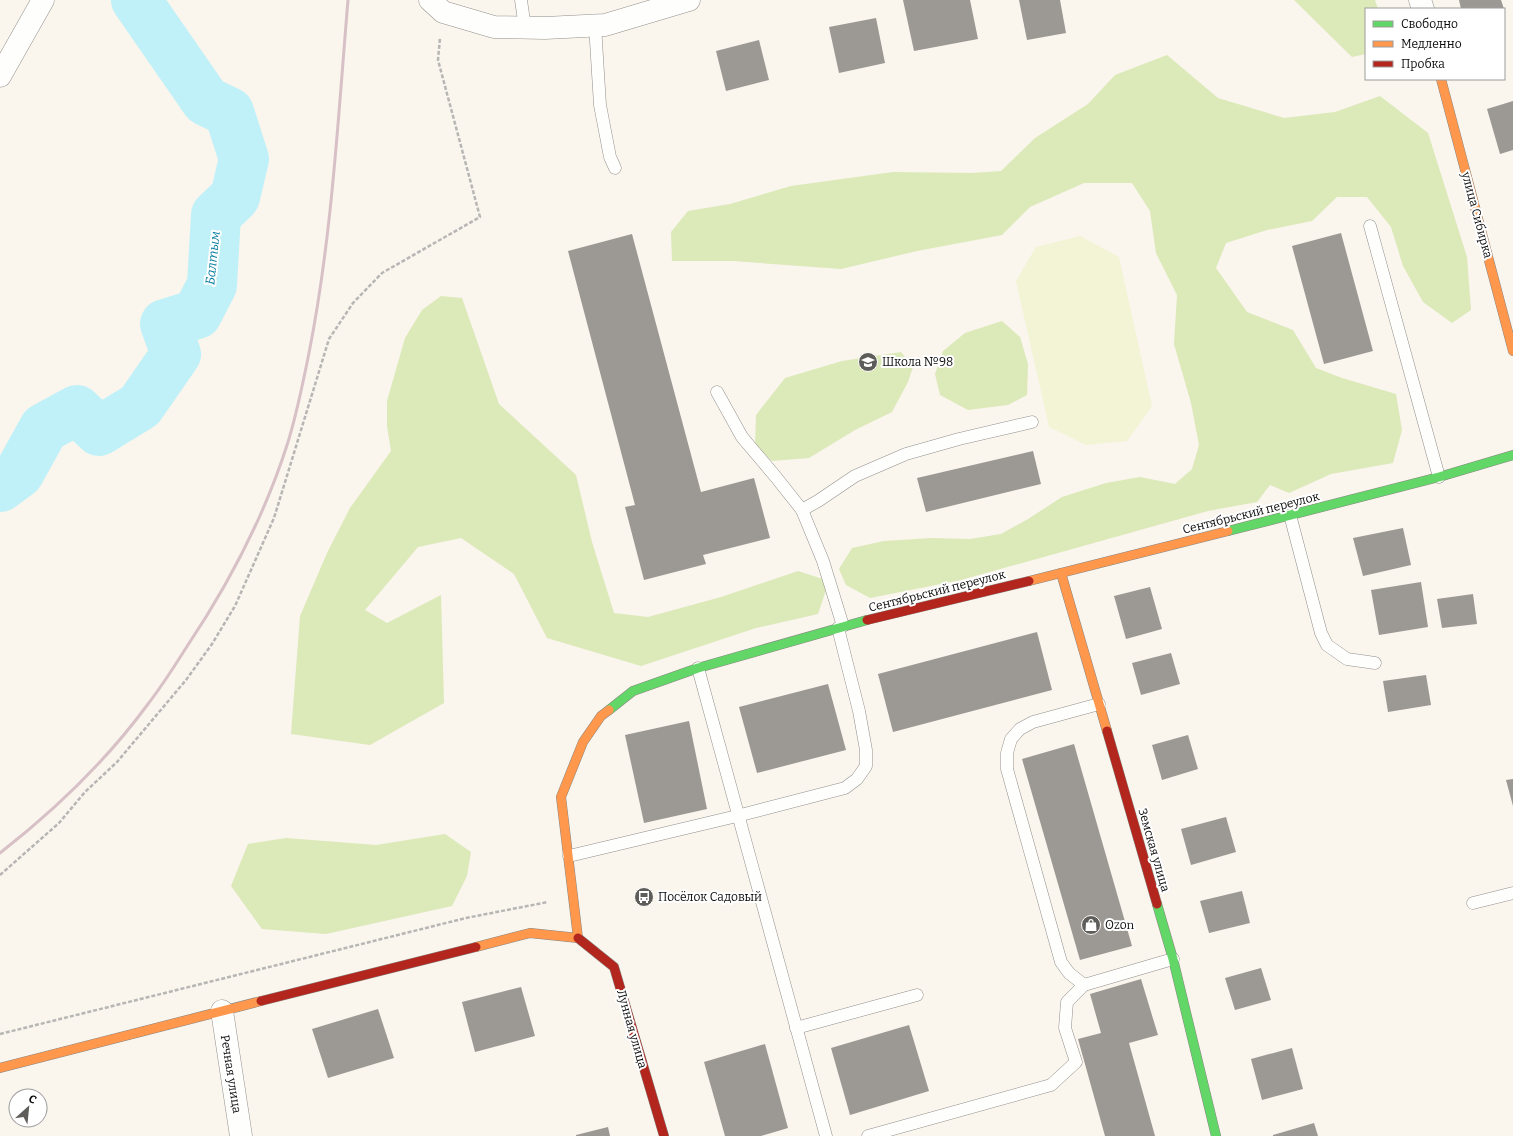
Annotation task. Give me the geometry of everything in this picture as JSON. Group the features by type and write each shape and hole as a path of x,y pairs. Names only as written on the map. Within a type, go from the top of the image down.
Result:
{"street":[{"path":"0,76 43,0"},
{"path":"436,6 494,27 544,28 605,25 689,0"},
{"name":"улица Сибирка","path":"1441,80 1513,352"},
{"name":"Сентябрьский переулок","path":"578,938 561,797 583,742 601,716 633,691 698,668 840,627 1061,573 1439,477 1513,455"},
{"name":"Земская улица","path":"1061,573 1173,959 1216,1136"},
{"path":"0,1068 530,933 578,938"},
{"name":"Лунная улица","path":"578,938 614,967 664,1136"},
{"name":"Речная улица","path":"222,1012 241,1136"}],"lane":[{"path":"521,0 525,28"},
{"path":"595,25 600,105 610,157 615,168"},
{"path":"1370,226 1439,477"},
{"path":"569,856 737,816 845,788 857,778 866,766 866,750 859,711 823,561 802,510 742,437 717,392"},
{"path":"802,510 855,476 906,454 959,439 1032,422"},
{"path":"1290,515 1321,634 1327,645 1347,659 1375,663"},
{"path":"698,668 737,816 826,1136"},
{"path":"1084,985 1068,973 1061,962 1007,769 1007,759 1011,739 1020,728 1033,722 1099,704"},
{"path":"1473,904 1513,893"},
{"path":"868,1136 1051,1085 1076,1062 1065,1028 1067,1002 1084,985 1173,959"},
{"path":"796,1028 917,995"}],"path":[{"path":"0,875 59,823 85,792 117,762 186,680 212,644 234,606 274,518 329,339 353,303 382,273 480,217 438,60 436,6"},
{"path":"0,1034 466,918 574,897"}],"green space":[{"path":"1294,0 1375,0 1378,8 1365,8 1365,54 1352,57"},
{"path":"1167,55 1218,98 1284,118 1335,112 1380,96 1428,133 1467,257 1471,310 1452,323 1423,302 1403,266 1391,227 1367,197 1337,197 1312,221 1267,230 1226,243 1216,268 1247,312 1293,330 1316,368 1342,378 1396,394 1402,430 1393,463 1331,474 1289,493 1270,485 1257,502 1208,511 961,580 870,598 846,585 839,569 852,548 884,541 931,538 970,539 1001,534 1062,497 1106,483 1140,477 1175,484 1192,469 1199,445 1191,403 1174,344 1177,295 1156,253 1150,211 1132,183 1084,183 1030,207 1002,235 917,251 841,269 733,261 672,261 671,232 688,211 730,204 791,186 893,172 972,173 1001,171 1035,138 1088,104 1115,75"},
{"path":"1080,236 1119,257 1152,406 1127,441 1086,445 1049,427 1016,281 1036,247"},
{"path":"441,296 462,298 499,404 576,475 592,542 614,613 648,617 721,597 798,571 829,581 818,614 756,628 641,666 547,638 514,574 461,538 418,547 365,610 387,623 441,595 444,703 370,745 291,734 300,616 327,553 350,508 391,451 387,426 387,401 405,338 422,310"},
{"path":"1002,321 1020,337 1028,364 1027,395 1008,405 968,410 940,395 935,374 943,351 965,333"},
{"path":"901,352 913,367 908,382 892,412 855,430 809,458 772,461 755,445 756,415 785,378 842,361"},
{"path":"445,834 471,852 467,876 452,906 326,934 262,929 231,886 248,844 286,838 376,845"}],"building":[{"path":"903,0 970,0 978,39 914,51"},
{"path":"1019,0 1060,0 1066,33 1027,40"},
{"path":"1459,0 1501,0 1504,8 1461,8"},
{"path":"876,18 885,63 839,73 829,27"},
{"path":"759,40 769,80 726,91 716,51"},
{"path":"1513,101 1513,150 1500,154 1487,109"},
{"path":"1341,233 1373,351 1324,364 1292,246"},
{"path":"632,234 701,492 754,478 770,538 703,555 706,564 644,580 625,507 635,505 568,251"},
{"path":"1033,451 1041,484 926,512 917,478"},
{"path":"1403,528 1411,565 1363,576 1353,538"},
{"path":"1421,582 1428,627 1379,635 1371,590"},
{"path":"1150,587 1162,629 1126,639 1114,596"},
{"path":"1473,594 1477,624 1442,628 1437,599"},
{"path":"1037,632 1052,690 893,732 878,674"},
{"path":"1171,653 1180,684 1141,695 1132,663"},
{"path":"1426,675 1431,705 1388,712 1383,681"},
{"path":"828,684 846,750 757,773 739,707"},
{"path":"689,721 707,809 644,823 625,735"},
{"path":"1188,735 1198,769 1162,780 1152,745"},
{"path":"1074,744 1132,946 1080,960 1022,759"},
{"path":"1513,779 1513,806 1506,780"},
{"path":"1226,817 1236,852 1191,865 1181,829"},
{"path":"1242,891 1250,923 1209,933 1200,901"},
{"path":"1261,968 1271,1000 1235,1010 1225,978"},
{"path":"1141,979 1158,1035 1129,1043 1155,1136 1105,1136 1078,1039 1101,1033 1090,994"},
{"path":"521,987 535,1036 475,1052 462,1002"},
{"path":"378,1009 394,1058 328,1078 312,1029"},
{"path":"909,1025 929,1091 850,1115 831,1048"},
{"path":"765,1044 788,1128 761,1136 725,1136 704,1062"},
{"path":"1292,1048 1303,1089 1262,1100 1251,1059"},
{"path":"1314,1123 1318,1136 1273,1136 1273,1135"},
{"path":"608,1127 610,1136 576,1136 576,1135"}],"waterway":[{"name":"Балтым","path":"0,487 19,473 44,428 77,410 99,431 140,406 176,354 165,324 197,314 212,285 216,215 235,197 244,159 229,112 206,101 136,0"}],"railway":[{"path":"0,853 60,802 98,764 132,725 172,669 217,599 257,522 268,496 279,469 294,420 317,309 329,221 348,0"}],"traffic: fast":[{"path":"1228,531 1439,477 1513,455"},
{"path":"609,710 633,691 698,668 867,620"},
{"path":"1157,904 1173,959 1216,1136"}],"traffic: slow":[{"path":"1441,80 1513,351"},
{"path":"1029,581 1228,531"},
{"path":"1061,573 1107,731"},
{"path":"578,938 561,797 583,742 601,716 609,710"},
{"path":"476,947 530,933 578,938"},
{"path":"0,1068 261,1001"}],"traffic: jam":[{"path":"867,620 1029,581"},
{"path":"1107,731 1157,904"},
{"path":"578,938 614,967 664,1136"},
{"path":"261,1001 476,947"}],"place":[{"name":"Школа №98","path":"868,362"},
{"name":"Посёлок Садовый","path":"644,897"},
{"name":"Ozon","path":"1091,925"}]}
